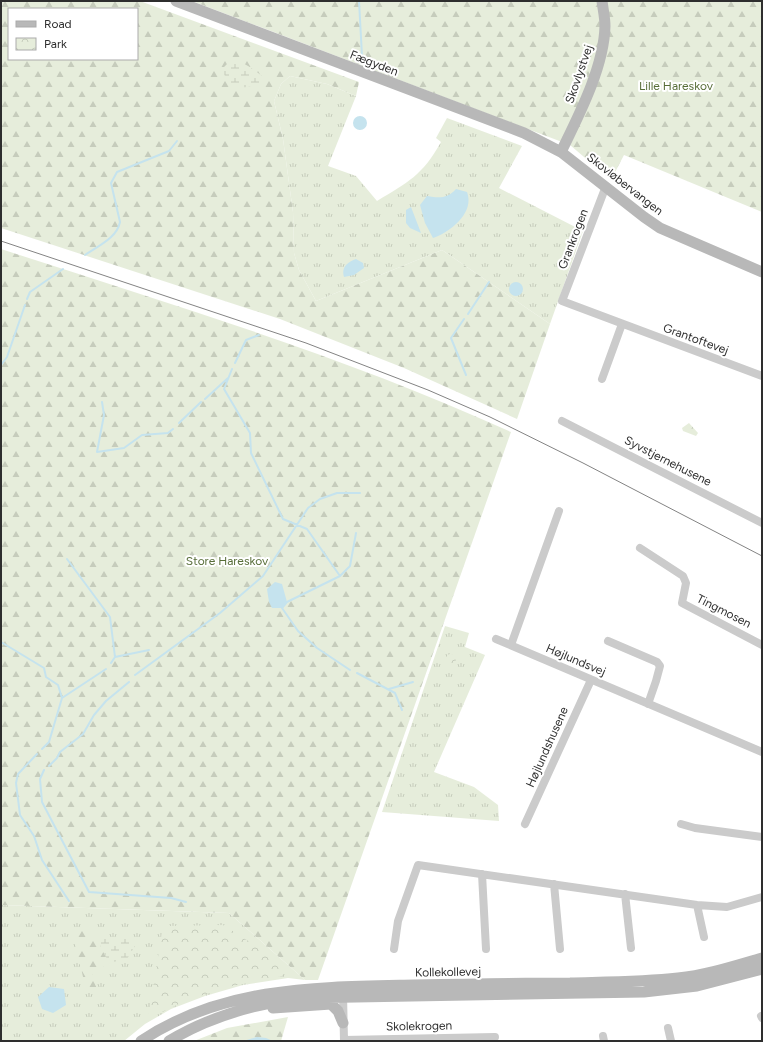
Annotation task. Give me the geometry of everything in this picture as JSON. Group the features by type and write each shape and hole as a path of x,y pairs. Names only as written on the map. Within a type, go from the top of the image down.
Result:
{"street":[{"name":"Fægyden","path":"176,1 524,133 562,152"},
{"name":"Skovlystvej","path":"562,152 597,70 603,44 605,25 602,1"},
{"name":"Skovløbervangen","path":"562,152 644,218 660,228 762,272"},
{"name":"Grankrogen","path":"562,301 606,186"},
{"name":"Grantoftevej","path":"562,301 762,376"},
{"path":"602,379 622,324"},
{"name":"Syvstjernehusene","path":"562,421 762,523"},
{"path":"512,645 559,511"},
{"name":"Tingmosen","path":"640,548 684,576 686,583 682,603 762,645"},
{"name":"Højlundsvej","path":"496,638 762,752"},
{"path":"608,641 657,662 660,666 648,704"},
{"name":"Højlundshusene","path":"525,824 591,680"},
{"path":"681,824 695,828 762,837"},
{"path":"394,950 398,921 418,865 697,905 727,907 762,897"},
{"path":"482,874 486,949"},
{"path":"554,884 560,948"},
{"path":"625,894 631,948"},
{"path":"697,905 704,937"},
{"name":"Kollekollevej","path":"170,1041 202,1025 240,1009 274,1001 343,991 646,981 700,974 762,958"},
{"name":"Kollekollevej","path":"141,1041 192,1013 238,998 293,989 343,991 644,992 697,986 762,969"},
{"name":"Skolekrogen","path":"343,991 344,1040 495,1037"},
{"path":"240,1009 331,1004 338,1011 343,1023"},
{"path":"668,1028 671,1041"}],"green space":[{"path":"1,1 140,1 359,82 356,96 327,84 290,76 281,84 274,101 283,139 293,212 294,253 299,270 316,301 442,250 550,324 517,419 404,368 280,319 1,228"},
{"name":"Lille Hareskov","path":"192,1 762,1 762,212 624,155 611,180 570,145"},
{"path":"229,62 239,62 251,67 262,76 260,86 236,88 227,81 222,69"},
{"path":"290,76 327,84 356,96 328,166 356,176 377,201 406,183 421,171 441,142 436,138 447,118 522,146 499,188 583,231 550,324 442,250 316,301 299,270 294,253 293,212 283,139 274,101 281,84"},
{"name":"Store Hareskov","path":"1,249 259,333 386,380 511,432 318,980 305,980 229,913 1,905"},
{"path":"689,423 698,433 696,436 683,431 682,428"},
{"path":"445,626 469,633 465,647 485,655 434,772 474,787 498,805 499,821 382,812"},
{"path":"451,654 456,659 451,664 446,659"},
{"path":"1,905 229,913 305,980 288,978 243,985 205,996 171,1009 145,1024 124,1041 1,1041"},
{"path":"82,925 91,928 109,963 92,975 97,989 87,993 74,940"},
{"path":"223,925 266,954 280,969 283,976 232,986 187,1000 148,1019 163,926"},
{"path":"96,937 140,938 127,959 109,963"},
{"path":"288,1017 281,1041 194,1041 227,1028"}],"water":[{"path":"360,116 365,118 367,123 365,128 360,130 355,128 353,123 355,118"},
{"path":"456,189 467,192 469,200 464,214 459,221 447,231 433,238 425,223 420,205 427,196 443,197 449,195"},
{"path":"411,207 421,233 410,228 406,223 406,210"},
{"path":"356,259 363,263 364,268 354,275 344,277 344,268"},
{"path":"513,282 519,282 523,286 523,292 519,296 513,296 509,292 509,286"},
{"path":"275,582 282,584 287,602 282,608 272,608 269,602 267,589"},
{"path":"49,987 64,989 66,1005 53,1013 42,1009 38,997"},
{"path":"257,1037 266,1038 273,1041 243,1041"}],"waterway":[{"path":"359,1 362,56"},
{"path":"85,255 111,237 118,228 120,222 111,183 117,172 169,151 177,141"},
{"path":"27,299 30,292 63,269"},
{"path":"468,314 489,282"},
{"path":"1,365 7,357 25,305"},
{"path":"464,319 451,338 466,375"},
{"path":"235,363 246,340 259,335"},
{"path":"232,369 224,389 250,433 251,453 283,519 307,529 340,576 287,602 282,608 298,631 317,648 350,670"},
{"path":"205,399 228,378"},
{"path":"102,402 104,415 97,452 124,448 142,435 168,433 173,429"},
{"path":"179,423 201,402"},
{"path":"135,675 220,613 263,576 308,508 320,499 337,493 360,493"},
{"path":"340,576 350,566 356,533"},
{"path":"67,559 110,617 115,657 111,663"},
{"path":"1,642 44,668 46,677 58,685 62,698"},
{"path":"115,657 149,650"},
{"path":"42,749 49,742 62,698 106,669"},
{"path":"357,673 395,693 402,710"},
{"path":"49,766 57,758 60,752 83,734 94,715 106,701 129,682"},
{"path":"389,689 413,682"},
{"path":"37,754 18,774 16,783 20,815 34,836 42,860 69,901"},
{"path":"44,770 40,779 42,802 89,892 171,898 186,902"}],"tram line":[{"path":"1,241 306,343 428,390 490,417 583,463 762,556"}]}
